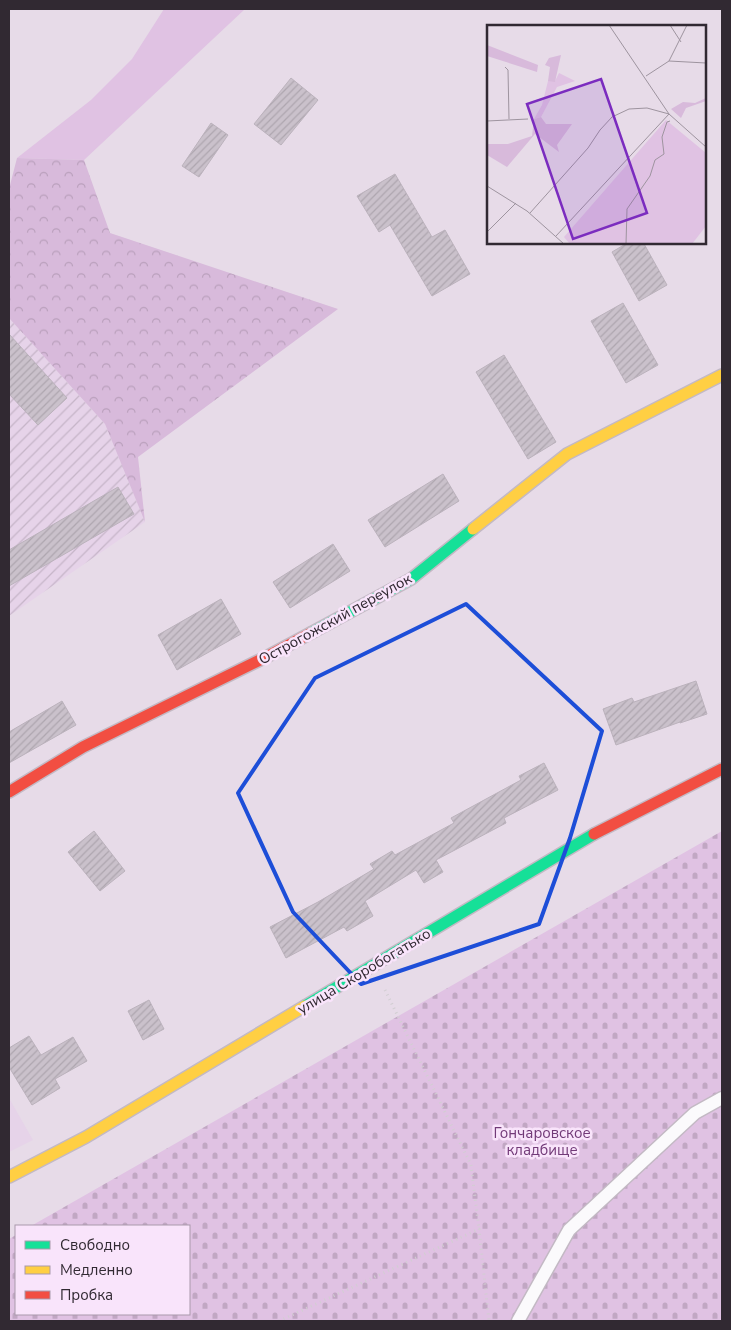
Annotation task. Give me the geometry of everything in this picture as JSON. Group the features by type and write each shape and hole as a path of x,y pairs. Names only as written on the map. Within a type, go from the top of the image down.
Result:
{"street":[{"name":"Острогожский переулок","path":"9,792 83,747 268,656 411,579 567,454 722,375"},
{"name":"улица Скоробогатько","path":"9,1177 86,1137 609,825 722,769"}],"lane":[{"path":"518,1321 569,1230 695,1113 722,1098"}],"path":[{"path":"373,966 471,1166 489,1321"},
{"path":"279,1321 479,1228"}],"highlighted area":[{"path":"466,604 602,731 570,838 539,924 361,984 293,912 238,793 315,678"}],"shaded area":[{"path":"9,318 105,424 145,522 9,616"},
{"path":"9,1098 33,1140 9,1152"}],"green space":[{"path":"164,9 245,9 84,160 17,158 91,100 132,59"},
{"path":"17,158 84,160 110,233 338,309 138,457 145,522 105,424 9,318 9,189"},
{"name":"Гончаровское кладбище","path":"722,831 722,1321 9,1321 9,1239 15,1236 15,1315 190,1315 190,1225 33,1225"}],"building":[{"path":"291,78 318,100 281,145 254,124"},
{"path":"211,123 228,135 199,177 182,166"},
{"path":"395,174 432,237 445,230 470,274 432,296 390,225 379,232 357,196"},
{"path":"626,244 644,244 667,285 639,301 612,252"},
{"path":"623,303 658,365 626,383 591,321"},
{"path":"9,334 67,398 38,425 9,394"},
{"path":"504,355 556,442 528,459 476,372"},
{"path":"443,474 459,501 385,547 368,520"},
{"path":"118,487 134,514 9,586 9,550"},
{"path":"333,544 350,571 290,608 273,582"},
{"path":"221,599 241,634 177,670 158,635"},
{"path":"696,681 707,714 616,745 603,709 632,698 634,702"},
{"path":"62,701 76,725 9,763 9,732"},
{"path":"544,763 558,790 504,818 506,823 436,860 443,872 424,883 416,870 365,901 373,916 347,931 344,927 286,958 270,927 318,902 374,869 370,864 392,851 395,855 454,823 451,818 521,780 519,776"},
{"path":"94,831 125,871 100,891 68,852"},
{"path":"149,1000 164,1029 143,1040 128,1011"},
{"path":"29,1036 41,1055 73,1037 87,1061 55,1079 60,1088 32,1105 9,1067 9,1048"}],"traffic: fast":[{"path":"311,633 411,579 473,529"},
{"path":"305,1006 594,834"}],"traffic: slow":[{"path":"473,529 567,454 722,375"},
{"path":"9,1177 86,1137 305,1006"}],"traffic: jam":[{"path":"9,792 83,747 311,633"},
{"path":"594,834 722,769"}]}
